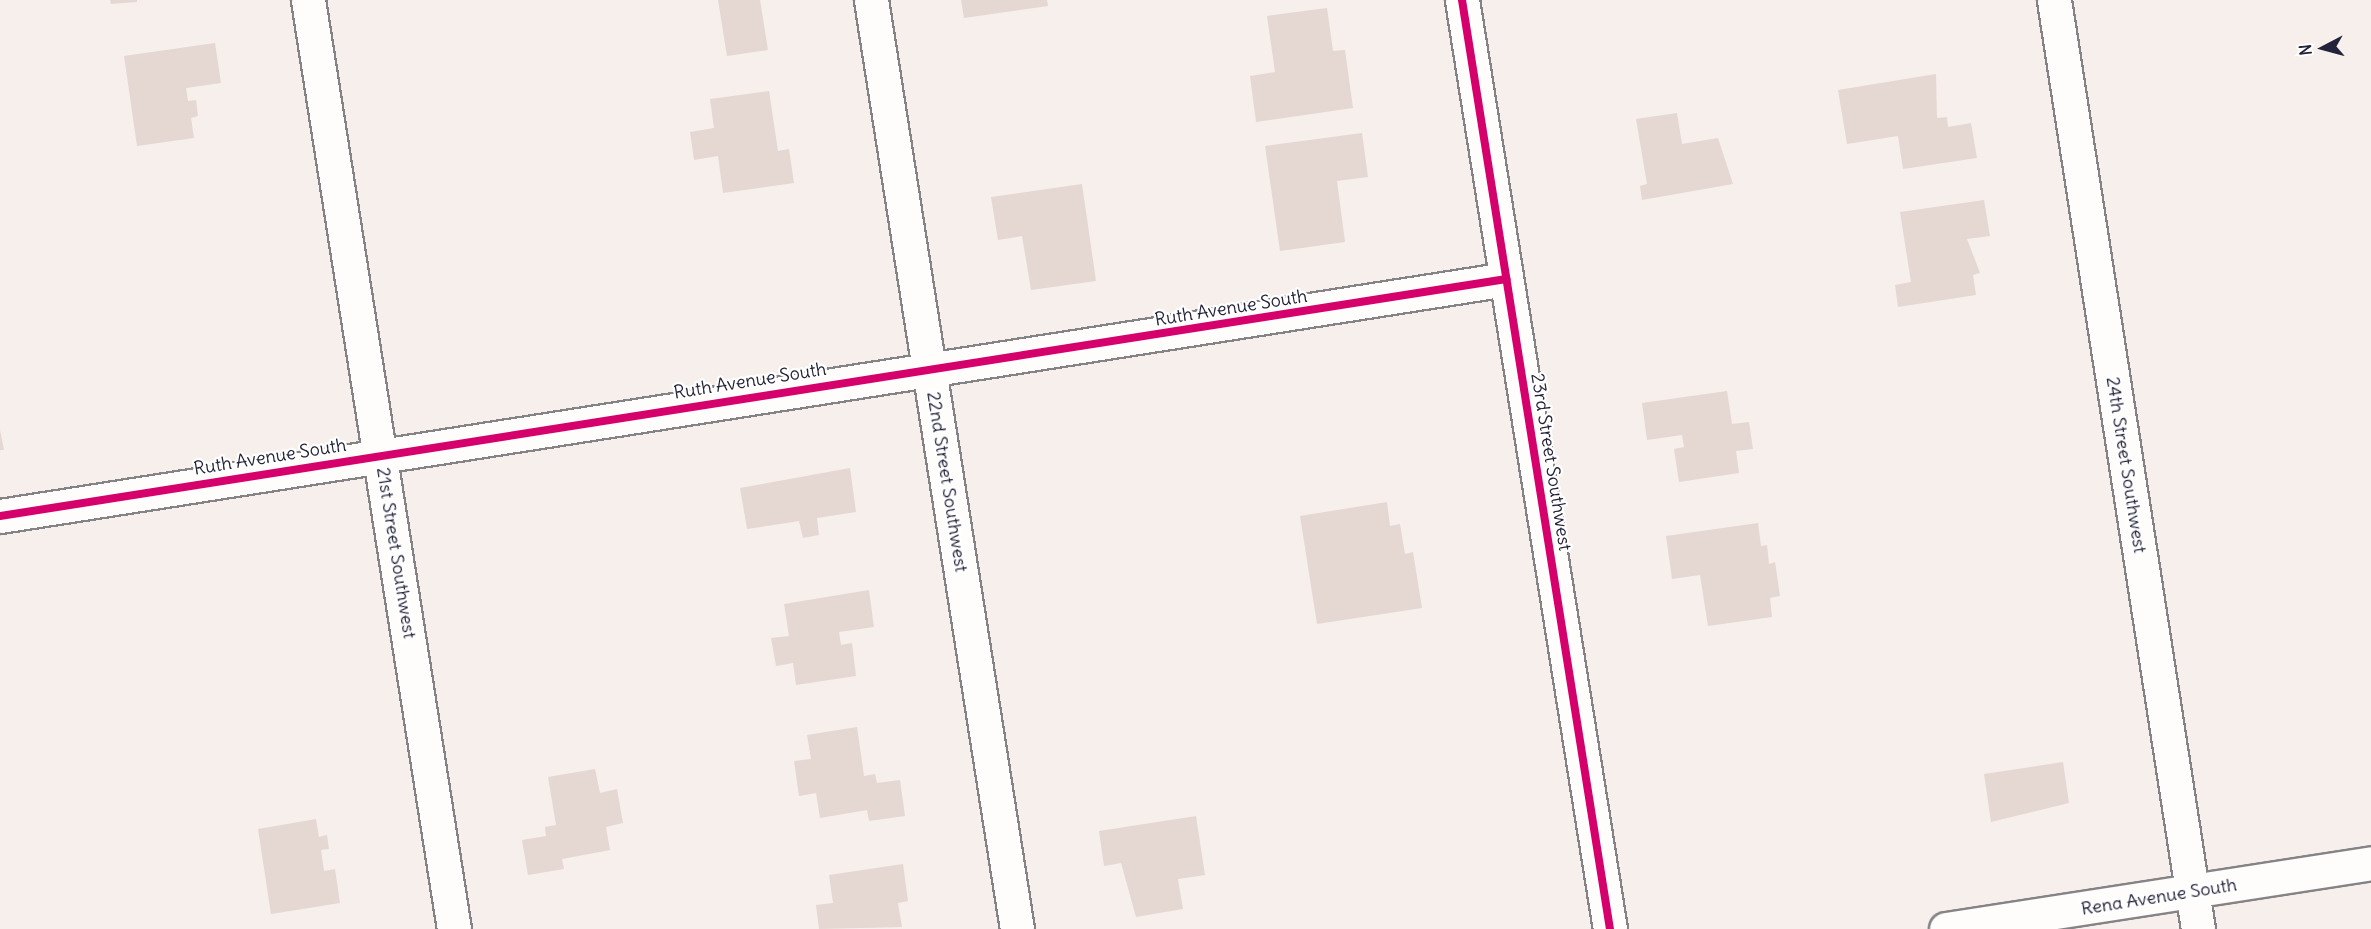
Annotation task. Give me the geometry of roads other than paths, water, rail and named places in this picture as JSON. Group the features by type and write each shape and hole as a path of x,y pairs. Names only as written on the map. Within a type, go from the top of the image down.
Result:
{"street":[{"name":"21st Street Southwest","path":"308,0 454,929"},
{"name":"22nd Street Southwest","path":"872,0 1017,929"},
{"name":"23rd Street Southwest","path":"1462,0 1610,929"},
{"name":"24th Street Southwest","path":"2054,0 2198,929"},
{"name":"Ruth Avenue South","path":"0,516 381,454 1506,279"},
{"name":"Rena Avenue South","path":"1946,929 2371,864"}]}
